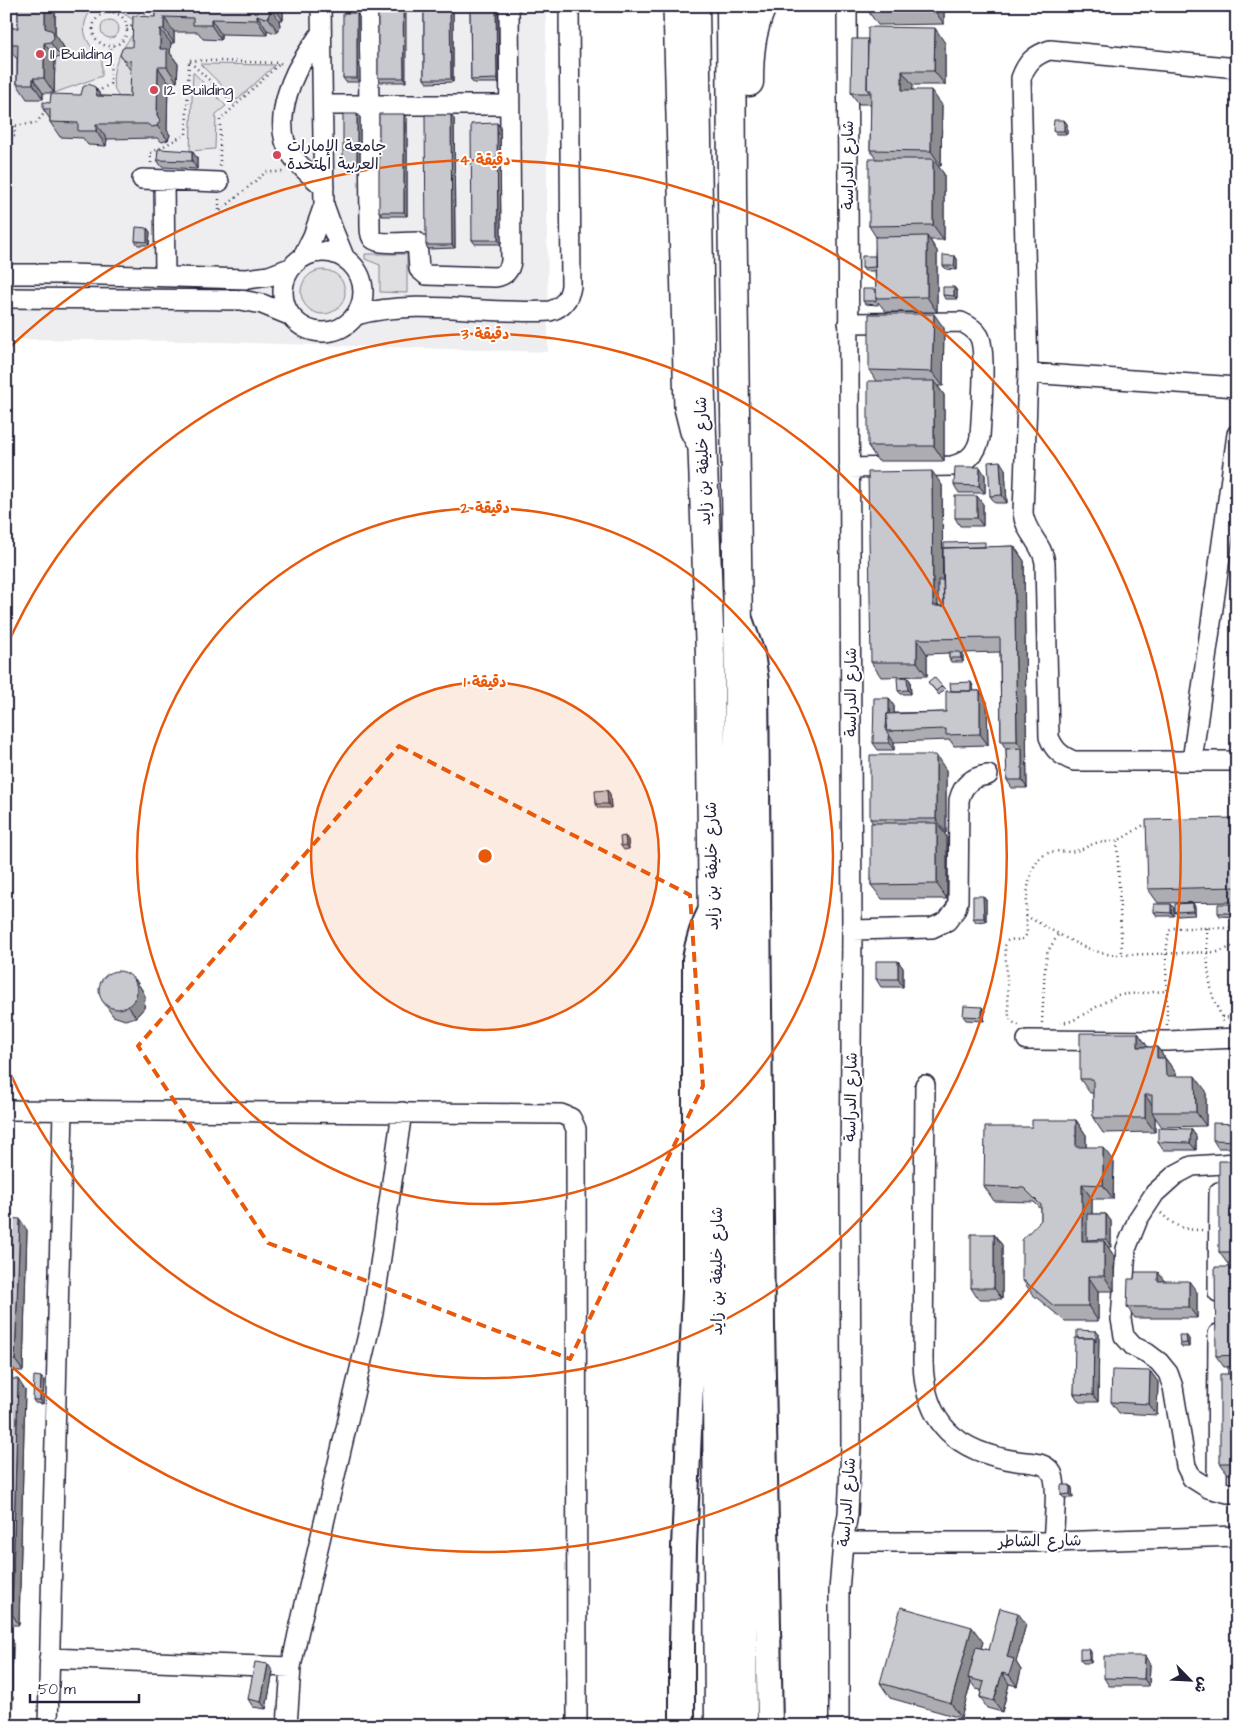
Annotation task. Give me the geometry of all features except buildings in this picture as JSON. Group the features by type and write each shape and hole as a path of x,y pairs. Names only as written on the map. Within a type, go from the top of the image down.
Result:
{"highway":[{"name":"شارع خليفة بن زايد","path":"695,6 702,453 710,655 719,1726"},
{"name":"شارع خليفة بن زايد","path":"731,6 739,617 743,1726"},
{"path":"732,193 740,187 747,171 750,46 755,21 762,6"}],"main road":[{"path":"739,617 752,654 756,681 762,1326 770,1726"},
{"path":"682,1726 684,1547 695,1292 695,959 704,923 713,907"}],"street":[{"path":"322,6 324,196 332,230 345,259"},
{"path":"368,6 370,227 372,237 380,242 417,242 419,269 426,275 495,277 508,270 511,261 509,6"},
{"path":"356,315 401,307 550,311 562,306 567,300 571,286 569,6"},
{"path":"673,6 684,408 690,432 702,453"},
{"name":"شارع الدراسة","path":"839,1726 839,1599 850,1482 852,930 847,6"},
{"path":"321,33 295,73 286,100 283,132 285,143 290,153 324,196"},
{"path":"1237,68 1050,50 1040,53 1031,59 1021,78 1028,373 1024,513 1028,529 1039,544 1045,558 1048,729 1052,746 1065,758 1074,761 1237,761"},
{"path":"322,105 509,105"},
{"path":"165,276 152,179 219,182"},
{"path":"289,315 282,296 283,286 313,236 324,196"},
{"path":"6,274 247,279 269,276 312,253 324,252 335,254 353,266 359,274 363,295 356,315 342,328 323,333 304,328 289,315 267,306 241,300 6,298"},
{"path":"848,323 961,322 975,330 980,336 983,352 980,436 979,444 971,456 952,466 849,468"},
{"path":"1028,373 1237,387"},
{"path":"1192,761 1237,434"},
{"path":"852,930 932,928 947,921 952,916 958,901 959,800 961,792 966,785 980,776 988,775"},
{"path":"1034,1032 1168,1041 1231,1038"},
{"path":"924,1085 923,1380 928,1399 942,1424 962,1444 989,1455 1042,1464 1051,1471 1055,1480 1053,1542"},
{"path":"6,1110 561,1114 571,1118 576,1129 577,1726"},
{"path":"48,1726 63,1110"},
{"path":"287,1726 291,1667 372,1313 402,1112"},
{"path":"1216,1490 1219,1231 1228,1164 1192,1166 1175,1175 1154,1193 1138,1220 1126,1249 1121,1319 1124,1336 1133,1346 1148,1353 1159,1362 1168,1373 1177,1405 1186,1466 1192,1478 1208,1488 1216,1490 1237,1493"},
{"name":"شارع الشاطر","path":"843,1542 1053,1542 1237,1536"},
{"path":"49,1658 291,1667"}],"path":[{"path":"112,6 112,12"},
{"path":"127,30 123,18 112,12 100,15 95,20 93,32 99,43 111,46 122,41 127,30 155,6"},
{"path":"94,94 110,84 111,46"},
{"path":"189,60 280,63 295,73"},
{"path":"189,60 236,105"},
{"path":"152,179 151,153 186,134 189,60"},
{"path":"280,63 220,120 219,212 266,172 286,172"},
{"path":"6,127 36,123 50,106"},
{"path":"6,158 12,158 11,137 15,136 14,126"},
{"path":"1148,823 1137,827 1117,841 1093,843 1073,852 1051,852 1040,859 1033,868 1027,891 1027,933 1022,940 1012,939 1005,946 1009,1017 1012,1022 1034,1032 1072,1021 1117,995 1166,991"},
{"path":"1117,841 1122,955"},
{"path":"1026,916 1085,948 1103,954 1218,952 1237,945"},
{"path":"1168,1041 1166,954 1169,931 1173,928 1237,928"},
{"path":"1206,928 1207,952 1214,1000 1231,1038"},
{"path":"1034,1032 1048,951 1059,933"},
{"path":"1222,1017 1237,1018"},
{"path":"1149,1201 1172,1224 1194,1230 1219,1231"}],"highlighted area":[{"path":"399,746 690,895 703,1086 570,1359 268,1243 138,1046"}],"shaded area":[{"name":"جامعة الإمارات العربية المتحدة","path":"6,6 546,6 548,352 185,341 6,339"},
{"path":"55,6 96,6 86,19 85,32 90,45 102,55 102,76 54,93 55,58 63,55 65,49 61,43 55,42"},
{"path":"115,6 148,6 132,19 115,8"},
{"path":"110,20 116,23 119,29 116,35 110,38 104,35 101,29 104,23"},
{"path":"136,31 130,70 140,112 123,101 117,93 113,75 119,55"},
{"path":"200,64 275,65 237,100"},
{"path":"193,72 226,106 216,114 215,149 190,151"},
{"path":"365,254 407,254 407,293 380,292 380,265 365,259"},
{"path":"323,270 335,274 341,280 345,292 341,304 335,310 323,314 311,310 305,304 301,292 305,280 311,274"}],"place":[{"name":"I1 Building","path":"40,54"},
{"name":"I2 Building","path":"154,90"},
{"name":"جامعة الإمارات العربية المتحدة","path":"277,155"}]}
